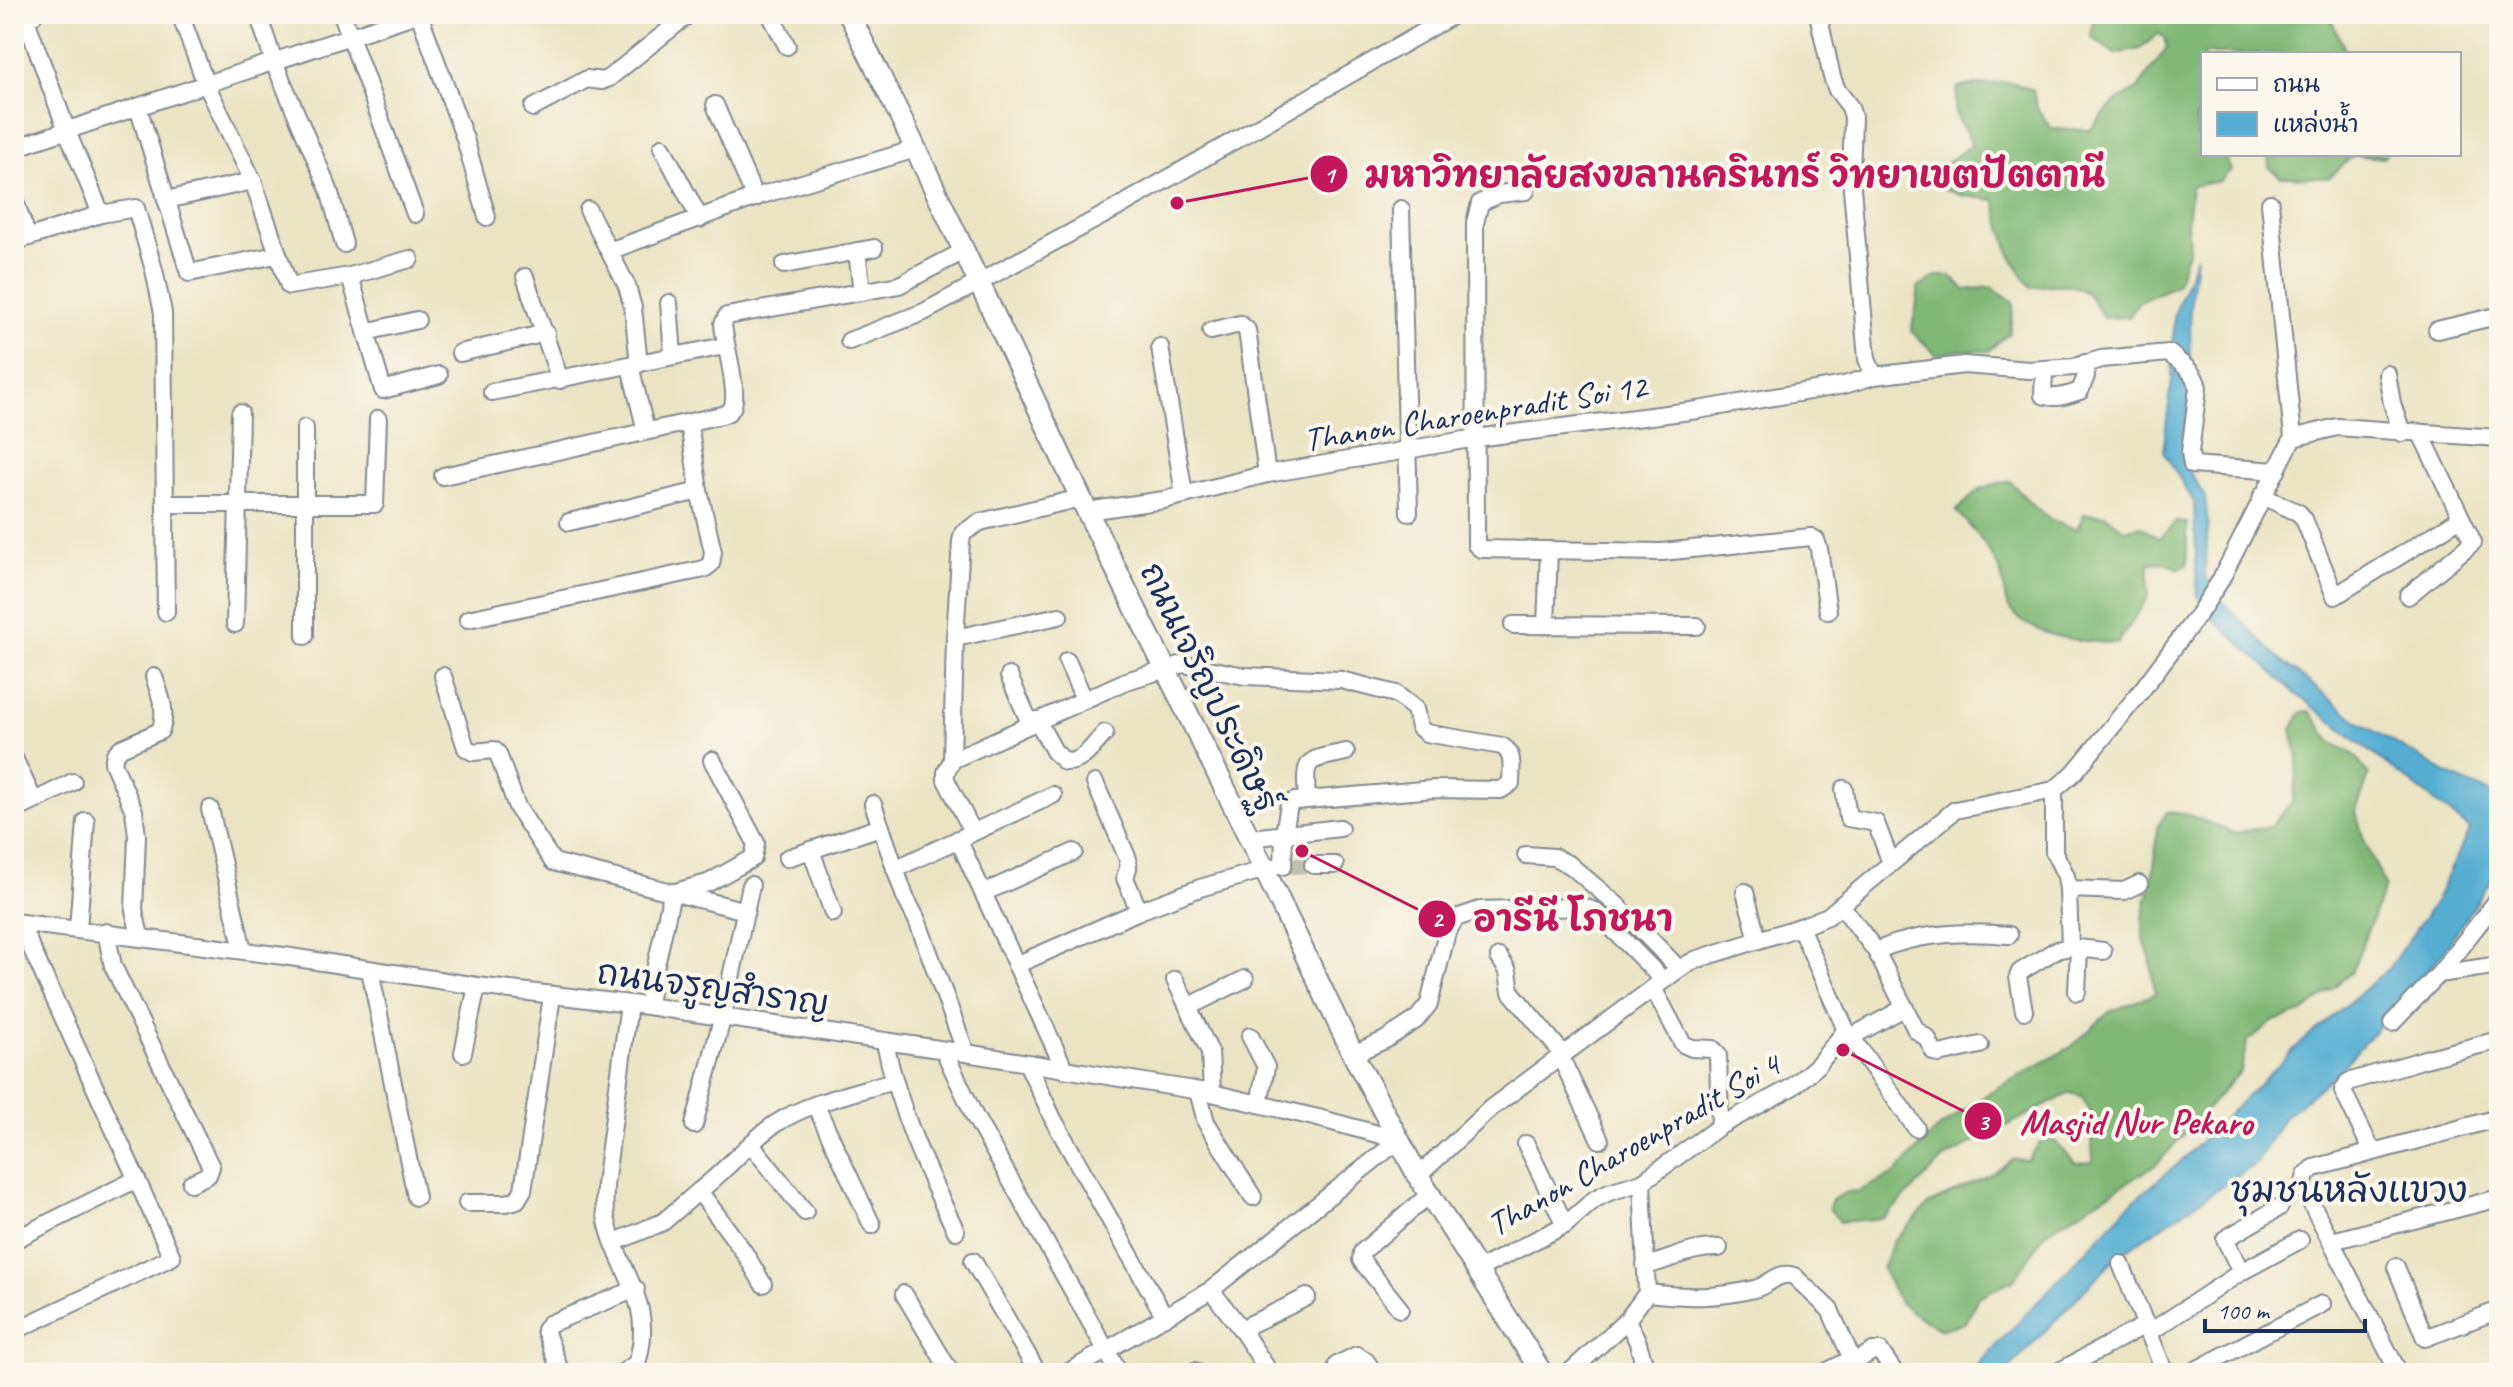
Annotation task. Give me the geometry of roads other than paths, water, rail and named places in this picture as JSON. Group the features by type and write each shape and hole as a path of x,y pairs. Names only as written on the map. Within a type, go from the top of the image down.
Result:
{"main road":[{"name":"ถนนเจริญประดิษฐ์","path":"849,14 1084,504 1250,838 1279,867 1353,1054 1418,1176 1542,1373"}],"street":[{"path":"180,14 206,84 253,181 289,286 350,276 410,259"},
{"path":"258,14 274,62 329,190 344,244"},
{"path":"342,14 415,214"},
{"path":"14,148 418,14 465,139 487,217"},
{"path":"533,108 587,79 602,81 609,78 689,14"},
{"path":"770,14 787,46"},
{"path":"849,341 924,312 1115,209 1455,14"},
{"path":"1818,14 1832,77 1853,117 1851,177 1867,359 1874,376"},
{"path":"24,17 101,214"},
{"path":"715,105 755,198"},
{"path":"138,107 189,273 276,255"},
{"path":"662,147 700,219"},
{"path":"609,251 755,198 916,149"},
{"path":"166,200 253,181"},
{"path":"1526,191 1487,198 1477,210 1476,545 1481,549 1662,552 1811,537 1816,540 1819,549 1828,611"},
{"path":"14,199 20,235 136,208 163,313 166,612"},
{"path":"1418,1176 1491,1108 1679,969 1695,960 1828,916 1955,810 2054,790 2074,773 2198,615 2220,581 2293,438 2270,203"},
{"path":"1401,209 1409,513"},
{"path":"588,210 627,286 633,308 634,365 646,431"},
{"path":"784,265 874,248"},
{"path":"857,251 862,292"},
{"path":"443,476 722,415 734,405 723,324 727,316 899,285 964,251"},
{"path":"350,276 383,390 439,375"},
{"path":"525,277 560,380"},
{"path":"669,303 673,356"},
{"path":"2437,330 2497,316 2499,329"},
{"path":"366,332 417,320"},
{"path":"1211,331 1240,324 1247,330 1267,474"},
{"path":"460,353 546,333"},
{"path":"492,392 725,346"},
{"path":"1160,347 1184,494"},
{"name":"Thanon Charoenpradit Soi 12","path":"955,638 963,533 980,522 1084,504 1164,500 1267,474 1476,438 1698,410 1844,385 1874,376 1964,365 2044,369 2075,367 2101,359 2169,353 2193,374 2198,388 2190,452 2192,465 2277,471"},
{"path":"2044,369 2043,395 2061,397 2080,391 2086,376 2085,363"},
{"path":"2387,374 2402,433"},
{"path":"235,624 240,413"},
{"path":"166,504 375,504 378,419"},
{"path":"468,619 704,569 711,564 713,552 699,491 689,423"},
{"path":"2293,438 2337,427 2499,438"},
{"path":"305,428 305,636"},
{"path":"2408,596 2473,542 2421,434"},
{"path":"569,522 699,491"},
{"path":"2262,496 2299,513 2304,519 2335,596 2461,518"},
{"path":"1546,625 1549,550"},
{"path":"1059,616 955,638 952,760 946,780 983,893 1065,1070"},
{"path":"1513,625 1697,626"},
{"path":"1067,661 1084,699"},
{"path":"952,760 1084,699 1165,668 1191,664 1245,676 1341,680 1396,694 1415,709 1419,727 1426,733 1502,746 1509,750 1512,757 1511,783 1501,790 1434,789 1289,804 1279,867 1139,911 1016,965"},
{"path":"443,676 466,748 473,752 494,750 498,754 517,807 548,857 560,864 746,911"},
{"path":"1009,676 1034,722 1065,762 1074,763 1081,759 1105,733"},
{"path":"140,936 134,910 137,836 134,811 113,763 115,754 121,748 160,731 165,721 154,677"},
{"path":"1307,800 1305,770 1308,763 1346,752"},
{"path":"14,758 34,801"},
{"path":"672,893 708,883 753,858 756,843 712,760"},
{"path":"14,811 73,782"},
{"path":"1095,783 1128,859 1125,878 1139,911"},
{"path":"1844,789 1848,818 1876,823 1891,863"},
{"path":"2054,790 2054,852 2066,876 2077,992"},
{"path":"895,869 1053,795"},
{"path":"873,804 905,897 917,920 966,1053"},
{"path":"210,809 243,950"},
{"path":"78,929 86,821"},
{"path":"787,858 881,827"},
{"path":"1250,838 1340,828"},
{"path":"811,850 833,913"},
{"path":"983,893 1074,852"},
{"path":"1526,855 1554,857 1570,865 1617,905 1679,969"},
{"path":"1313,865 1335,865"},
{"path":"2068,889 2124,891 2139,884"},
{"path":"694,1125 722,1019 751,885"},
{"path":"1745,892 1758,940"},
{"path":"647,1006 672,893"},
{"path":"2392,1023 2439,974 2499,898"},
{"path":"1841,905 1876,951 1916,1030 1927,1038 1936,1053 1980,1045"},
{"path":"1353,1054 1385,1040 1416,1020 1429,1004 1447,932 1456,918 1480,910 1583,907 1595,911 1658,984 1683,1044 1692,1048 1713,1049 1718,1055 1720,1126"},
{"path":"14,1331 172,1257 17,922"},
{"name":"ถนนจรูญสำราญ","path":"17,922 243,950 477,986 647,1006 966,1053 1205,1092 1399,1140"},
{"path":"1800,927 1848,1034 1916,1128"},
{"path":"106,932 113,966 211,1167 208,1175 191,1183"},
{"path":"1876,951 1900,940 1914,938 1983,932 2009,935"},
{"path":"2024,1011 2018,977 2020,972 2056,950 2075,948 2103,951"},
{"path":"1499,957 1508,971 1511,992 1561,1055 1600,1140"},
{"path":"2439,974 2499,965"},
{"path":"370,970 416,1197"},
{"path":"1188,1007 1245,979"},
{"path":"1175,980 1210,1052 1205,1092 1206,1122 1253,1197"},
{"path":"463,1053 477,986"},
{"path":"467,1203 506,1203 517,1200 523,1190 552,996"},
{"path":"622,1373 640,1368 644,1341 636,1289 605,1211 605,1185 629,1004"},
{"path":"1848,1034 1904,1008"},
{"name":"Thanon Charoenpradit Soi 4","path":"1479,1269 1565,1225 1595,1199 1642,1182 1720,1126 1805,1078 1848,1034"},
{"path":"1250,1036 1266,1067 1259,1104"},
{"path":"2372,1151 2343,1091 2348,1082 2499,1040"},
{"path":"885,1043 893,1081 922,1162 956,1231"},
{"path":"944,1051 982,1129 1119,1373"},
{"path":"1027,1063 1053,1119 1165,1317"},
{"path":"615,1242 663,1222 785,1118 893,1081"},
{"path":"816,1106 872,1225"},
{"path":"2399,1373 2303,1187 2306,1175 2314,1168 2499,1118"},
{"path":"1067,1373 1211,1290 1399,1140"},
{"path":"751,1144 805,1212"},
{"path":"1526,1144 1565,1225"},
{"path":"16,1235 137,1179"},
{"path":"1569,1373 1627,1320 1647,1293 1642,1182"},
{"path":"699,1191 744,1252 763,1284"},
{"path":"1400,1309 1361,1260 1362,1252 1430,1194"},
{"path":"2332,1241 2499,1198"},
{"path":"2241,1272 2225,1239 2280,1207"},
{"path":"2056,1373 2148,1328 2300,1240"},
{"path":"1645,1266 1665,1262 1694,1248 1719,1248"},
{"path":"973,1261 1038,1373"},
{"path":"2121,1264 2165,1373"},
{"path":"2396,1267 2425,1338 2499,1310"},
{"path":"1647,1293 1710,1298 1759,1288 1780,1275 1794,1276 1830,1310 1852,1359"},
{"path":"561,1373 546,1338 545,1330 549,1324 636,1289"},
{"path":"1211,1290 1270,1373"},
{"path":"904,1294 951,1373"},
{"path":"1241,1329 1307,1297"},
{"path":"2190,1373 2322,1304"},
{"path":"1627,1320 1647,1373"},
{"path":"1824,1373 1873,1351 1880,1351 1895,1373"},
{"path":"1337,1365 1357,1355 1366,1361 1374,1373"}],"water":[{"path":"2196,256 2190,310 2191,390 2183,438 2186,465 2205,497 2208,524 2205,575 2219,598 2276,656 2359,722 2455,778 2499,796 2499,868 2439,958 2338,1072 2283,1118 2257,1163 2118,1255 2005,1373 1970,1373 2135,1199 2179,1163 2299,1045 2388,969 2435,902 2470,829 2295,693 2212,618 2197,594 2194,502 2163,451 2172,380 2174,316"}],"tunnel":[{"path":"1290,866 1313,865"}],"place":[{"name":"มหาวิทยาลัยสงขลานครินทร์ วิทยาเขตปัตตานี","path":"1177,203"},
{"name":"อารีนี โภชนา","path":"1302,851"},
{"name":"Masjid Nur Pekaro","path":"1843,1050"}],"district":[{"name":"ชุมชนหลังแขวง","path":"2349,1189"}]}
